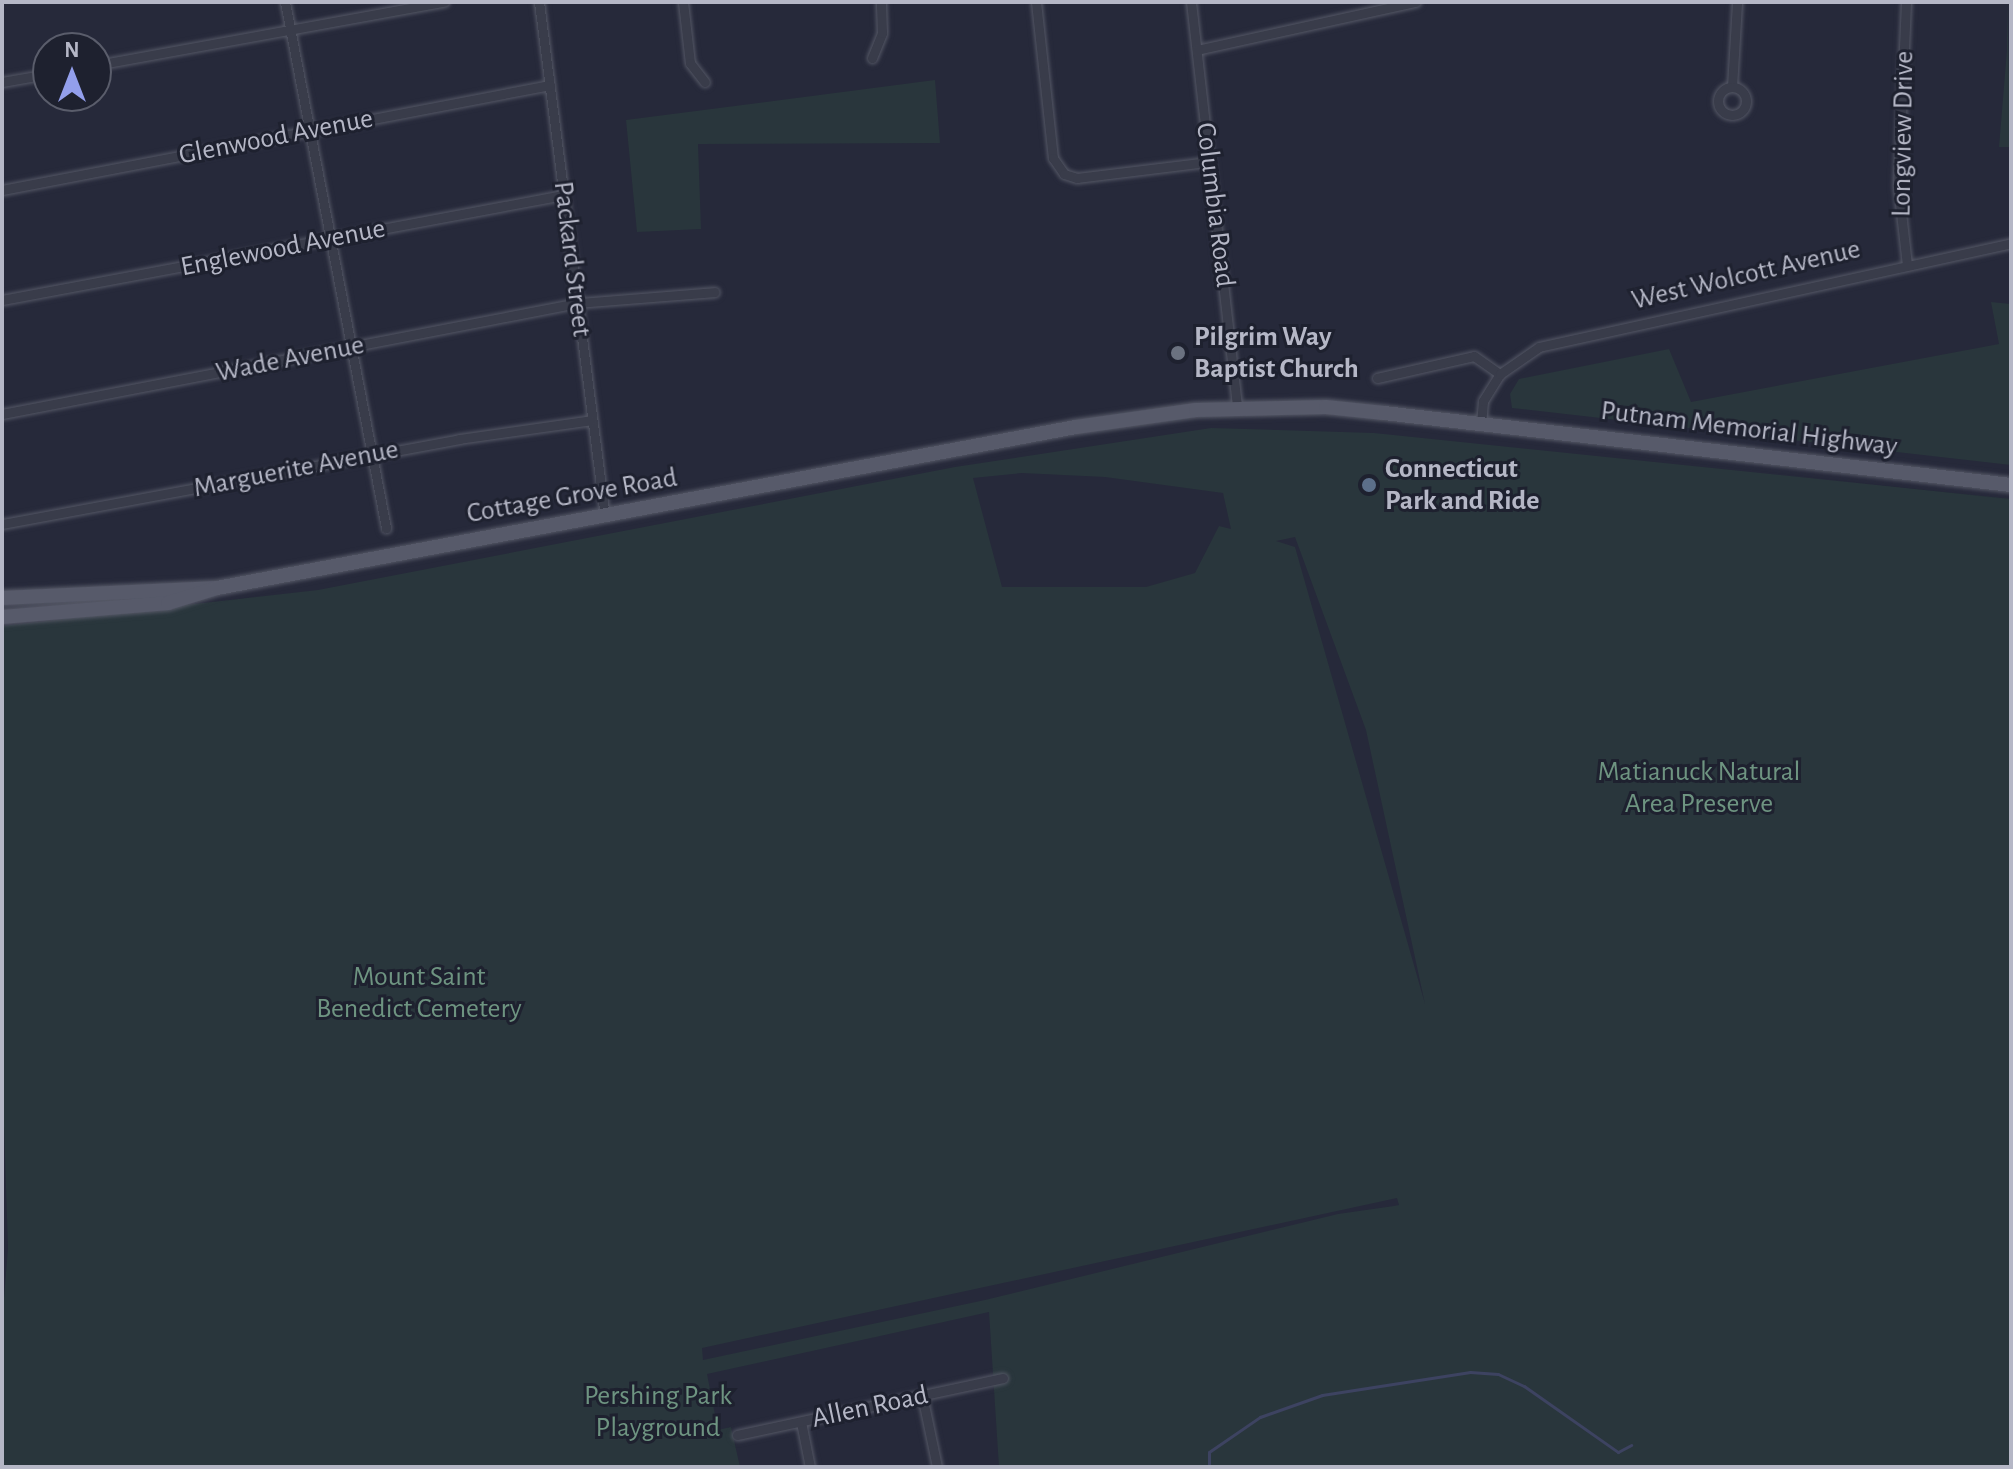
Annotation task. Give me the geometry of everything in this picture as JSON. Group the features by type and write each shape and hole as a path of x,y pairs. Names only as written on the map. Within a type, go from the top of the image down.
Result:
{"main road":[{"path":"1237,408 1326,407 1481,424"},
{"name":"Cottage Grove Road","path":"2,617 168,603 217,588 1145,416 1237,408"},
{"name":"Putnam Memorial Highway","path":"1481,424 2011,485"},
{"name":"Cottage Grove Road","path":"2,598 217,588"}],"street":[{"path":"285,2 386,528"},
{"path":"112,62 444,2"},
{"name":"Packard Street","path":"539,2 605,517"},
{"path":"683,2 690,63 705,82"},
{"path":"872,58 882,33 881,2"},
{"path":"1036,2 1053,158 1064,174 1077,178 1208,162"},
{"name":"Columbia Road","path":"1191,2 1237,408"},
{"path":"1197,50 1416,2"},
{"path":"1732,87 1737,2"},
{"name":"Longview Drive","path":"1906,2 1898,186 1907,265"},
{"path":"2,82 32,77"},
{"name":"Glenwood Avenue","path":"2,190 550,85"},
{"name":"Englewood Avenue","path":"2,300 563,195"},
{"name":"West Wolcott Avenue","path":"1481,424 1483,401 1500,374 1524,354 1556,342 2011,243"},
{"name":"Wade Avenue","path":"2,414 578,303 715,292"},
{"path":"1377,378 1474,356 1500,374"},
{"name":"Marguerite Avenue","path":"2,524 371,455 592,420"},
{"name":"Allen Road","path":"737,1435 1003,1378"},
{"path":"922,1395 937,1467"},
{"path":"801,1422 810,1467"}],"green space":[{"path":"2007,2 2011,147 1999,147 2007,50"},
{"path":"935,80 940,143 698,144 701,229 637,232 626,120"},
{"path":"1991,302 2011,304 2011,465 1512,408 1510,394 1519,379 1669,349 1691,402 1999,344"},
{"name":"Mount Saint Benedict Cemetery","path":"1211,428 1374,433 2011,499 2011,1467 999,1467 989,1312 707,1374 718,1430 731,1427 740,1467 2,1467 2,1323 8,1248 2,1065 2,626 318,590 955,467","holes":["1022,473 1105,477 1223,493 1231,529 1219,526 1195,573 1146,587 1002,587 973,478","1295,537 1366,730 1425,1004 1295,547 1276,541","1397,1198 1399,1205 1338,1214 985,1300 703,1360 702,1348"]}],"waterway":[{"path":"1209,1467 1209,1452 1260,1417 1322,1395 1470,1372 1498,1374 1524,1386 1618,1452 1631,1445"}],"place":[{"name":"Pilgrim Way Baptist Church","path":"1178,353"},
{"name":"Connecticut Park and Ride","path":"1369,485"}],"park label":[{"name":"Matianuck Natural Area Preserve","path":"1699,788"},
{"name":"Pershing Park Playground","path":"658,1412"}]}
